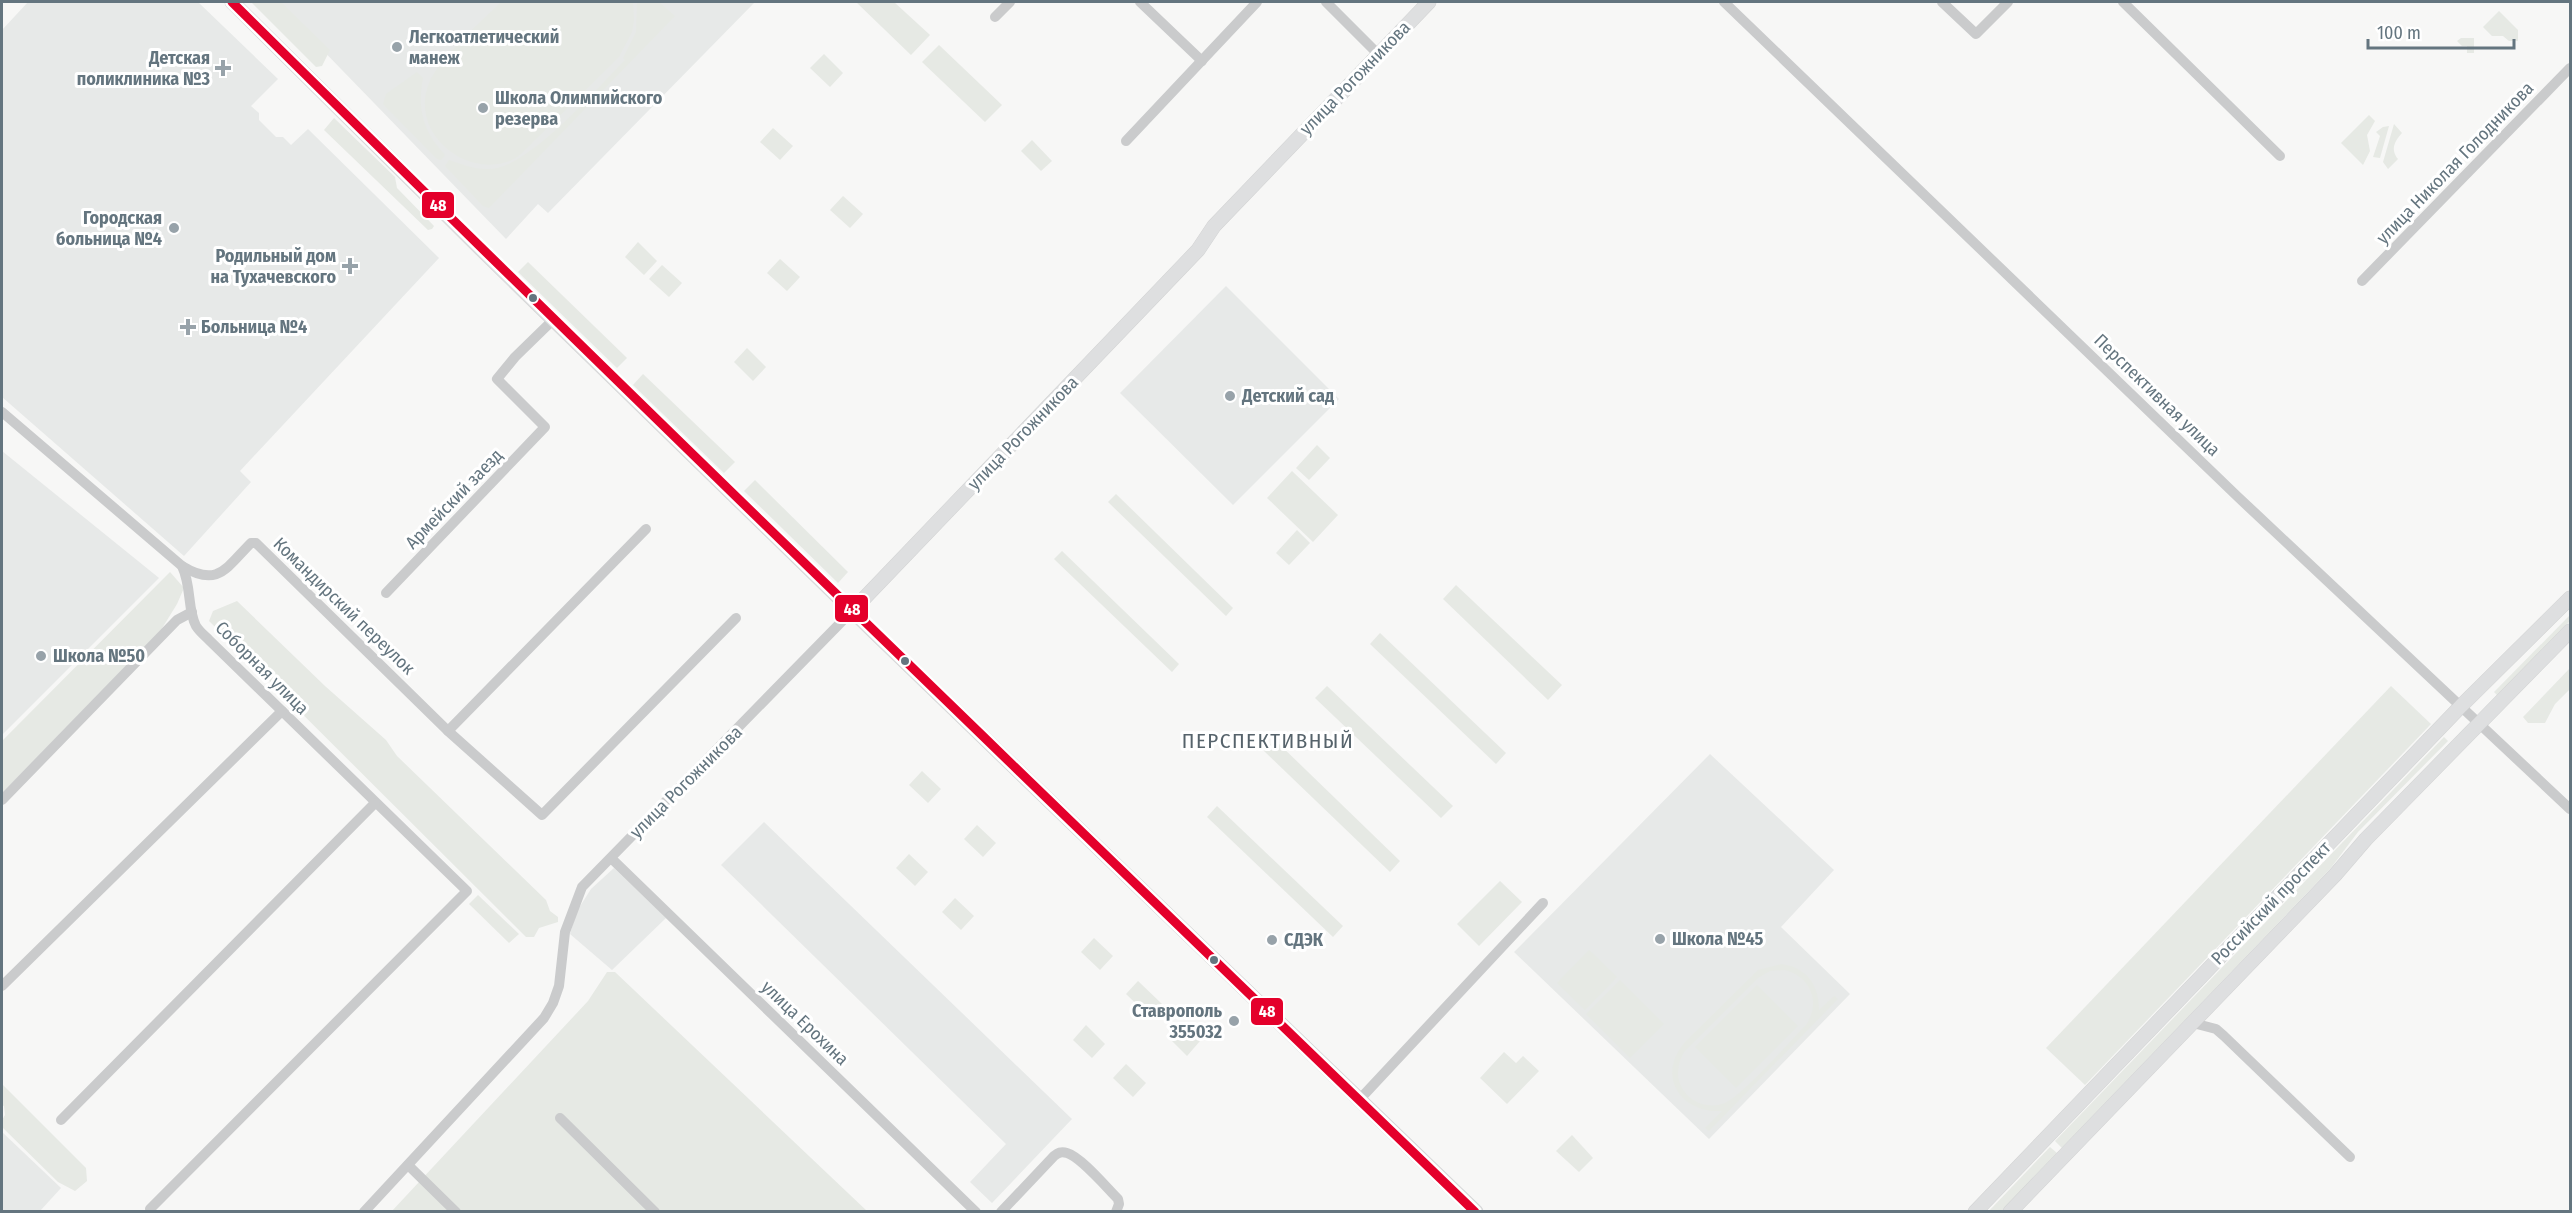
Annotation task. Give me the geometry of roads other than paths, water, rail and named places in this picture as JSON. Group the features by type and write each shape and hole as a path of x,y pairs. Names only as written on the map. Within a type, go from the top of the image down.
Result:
{"main road":[{"path":"232,2 853,610 1476,1212"},
{"name":"улица Рогожникова","path":"853,610 1198,250 1214,226 1429,2"},
{"name":"Российский проспект","path":"1975,1212 2461,706 2571,598"},
{"name":"Российский проспект","path":"2010,1212 2335,875 2366,838 2571,631"}],"street":[{"path":"995,17 1010,2"},
{"path":"1140,2 1202,61"},
{"path":"1126,141 1257,2"},
{"path":"1326,2 1378,54"},
{"name":"Перспективная улица","path":"1724,2 2238,497 2571,809"},
{"path":"1942,2 1976,34 2008,2"},
{"path":"2123,2 2280,156"},
{"name":"улица Николая Голодникова","path":"2362,280 2571,68"},
{"name":"Армейский заезд","path":"387,593 545,427 497,379 515,357 554,319"},
{"path":"2,412 182,566"},
{"path":"448,731 646,529"},
{"name":"Командирский переулок","path":"182,566 196,575 209,577 224,569 251,543 256,543 448,731 542,815 736,618"},
{"name":"Соборная улица","path":"150,1209 467,891 196,626 188,579 182,566"},
{"name":"улица Рогожникова","path":"364,1212 543,1018 553,1003 559,986 565,932 582,887 853,610"},
{"path":"2,800 177,620 192,612"},
{"path":"2,986 282,711"},
{"path":"61,1120 375,803"},
{"name":"улица Ерохина","path":"610,858 976,1212"},
{"path":"1360,1099 1543,903"},
{"path":"2193,1023 2216,1029 2350,1157"},
{"path":"560,1118 655,1212"},
{"path":"1001,1212 1054,1156 1065,1152 1081,1163 1118,1199 1116,1212"},
{"path":"408,1165 456,1212"}],"place":[{"name":"Легкоатлетический манеж","path":"397,47"},
{"name":"Детская поликлиника №3","path":"223,68"},
{"name":"Школа Олимпийского резерва","path":"483,108"},
{"name":"Городская больница №4","path":"174,228"},
{"name":"Родильный дом на Тухачевского","path":"350,266"},
{"name":"Больница №4","path":"188,327"},
{"name":"Детский сад","path":"1230,396"},
{"name":"Школа №50","path":"41,656"},
{"name":"Школа №45","path":"1660,939"},
{"name":"СДЭК","path":"1272,940"},
{"name":"Ставрополь 355032","path":"1234,1021"}],"district":[{"name":"ПЕРСПЕКТИВНЫЙ","path":"1268,741"}]}
